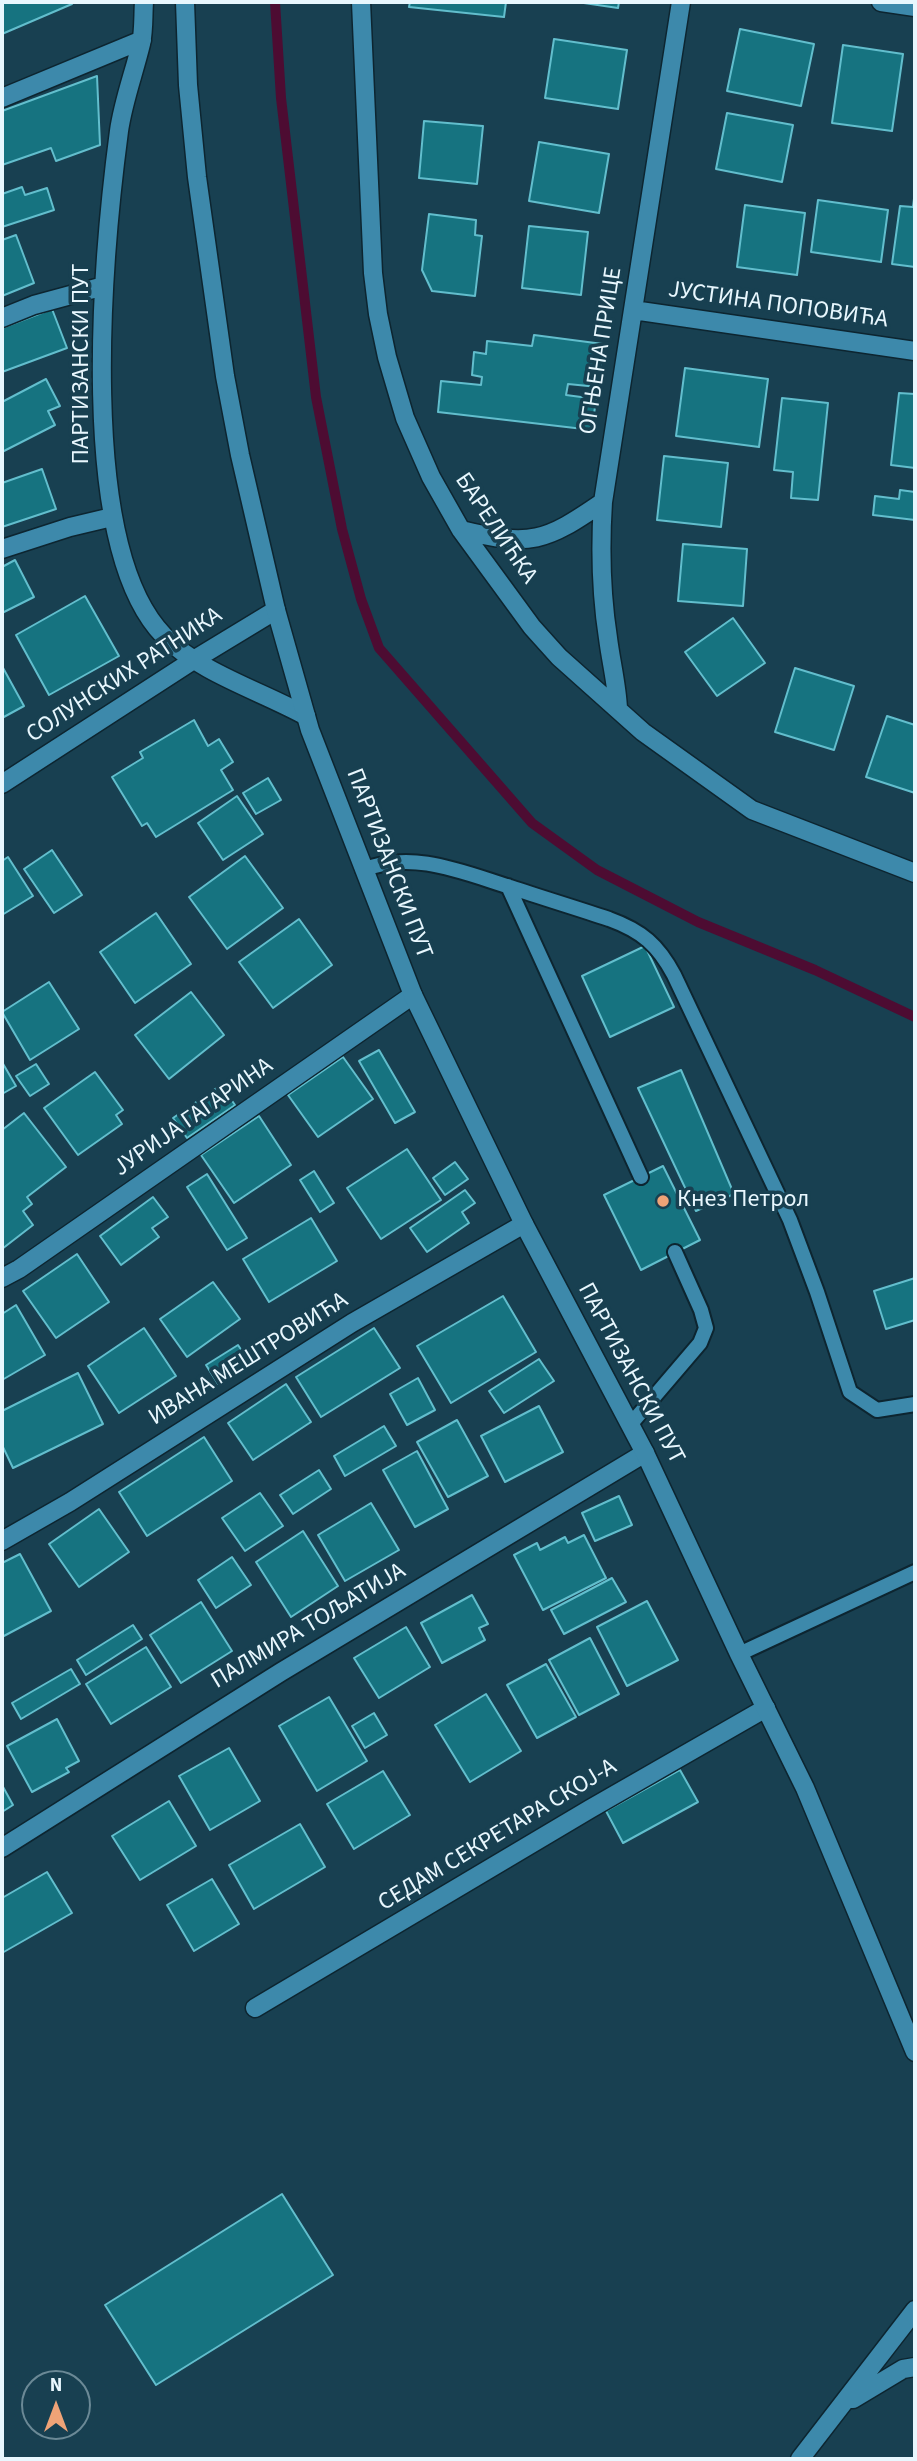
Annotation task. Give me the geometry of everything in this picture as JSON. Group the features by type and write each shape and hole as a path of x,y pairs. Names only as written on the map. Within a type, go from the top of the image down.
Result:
{"street":[{"name":"ПАРТИЗАНСКИ ПУТ","path":"144,2 142,40 120,129 104,286 102,364 105,454 113,517 126,567 143,608 163,636 192,661 306,716"},
{"name":"ПАРТИЗАНСКИ ПУТ","path":"185,2 193,136 216,317 240,455 276,610 306,716 413,995 524,1224 645,1453 810,1799 915,2052"},
{"name":"БАРЕЛИЋКА","path":"361,2 373,273 378,314 405,418 430,477 461,530 532,627 559,657 643,732 752,810 915,873"},
{"name":"ОГЊЕНА ПРИЦЕ","path":"618,709 602,588 600,544 603,502 681,2"},
{"path":"881,2 915,7"},
{"path":"2,98 142,40"},
{"path":"2,318 33,305 104,286"},
{"name":"ЈУСТИНА ПОПОВИЋА","path":"633,310 915,351"},
{"path":"461,530 498,539 523,540 554,533 603,502"},
{"path":"2,549 70,527 113,517"},
{"name":"СОЛУНСКИХ РАТНИКА","path":"2,784 276,610"},
{"name":"ЈУРИЈА ГАГАРИНА","path":"2,1278 41,1254 413,995"},
{"name":"ИВАНА МЕШТРОВИЋА","path":"2,1541 70,1502 352,1323 524,1224"},
{"name":"ПАЛМИРА ТОЉАТИЈА","path":"2,1848 270,1679 645,1453"},
{"name":"СЕДАМ СЕКРЕТАРА СКОЈ-А","path":"255,2008 766,1707"},
{"path":"800,2459 915,2310"},
{"path":"844,2405 903,2370 915,2367"}],"lane":[{"path":"363,870 380,863 435,864 629,926 648,939 664,955 790,1220 850,1392 877,1410 915,1404"},
{"path":"508,886 641,1177"},
{"path":"630,1425 700,1343 706,1328 701,1310 675,1252"},
{"path":"739,1654 915,1572"}],"building":[{"path":"2,2 71,2 72,4 2,34"},
{"path":"410,2 506,2 504,17 409,7"},
{"path":"577,2 619,2 618,8"},
{"path":"740,29 814,44 801,106 727,91"},
{"path":"554,39 627,50 618,109 545,98"},
{"path":"843,45 903,54 892,131 832,123"},
{"path":"97,76 100,145 56,161 51,148 2,165 2,111"},
{"path":"727,113 793,125 782,182 716,169"},
{"path":"424,121 483,126 477,184 419,178"},
{"path":"539,142 609,154 599,213 529,201"},
{"path":"22,187 25,195 47,188 54,210 2,227 2,194"},
{"path":"915,190 915,267 892,264 900,206 913,207"},
{"path":"818,200 888,210 881,262 811,252"},
{"path":"745,205 805,213 797,275 737,267"},
{"path":"429,214 476,220 475,235 482,236 475,296 432,291 422,270"},
{"path":"529,226 588,232 581,295 522,288"},
{"path":"16,235 34,283 2,296 2,240"},
{"path":"52,309 67,348 2,372 2,328"},
{"path":"534,335 603,344 598,387 568,384 566,395 596,399 592,430 438,412 441,381 481,385 482,377 472,375 474,352 486,354 487,341 532,346"},
{"path":"685,368 768,379 759,447 676,436"},
{"path":"46,379 60,406 48,411 55,425 2,452 2,402"},
{"path":"899,393 915,394 915,468 891,465"},
{"path":"782,398 828,403 818,500 791,498 793,472 774,470"},
{"path":"664,456 728,463 721,527 657,520"},
{"path":"42,469 56,509 2,527 2,483"},
{"path":"900,490 915,492 915,520 873,515 875,496 899,499"},
{"path":"683,544 747,549 743,606 678,601"},
{"path":"15,560 34,597 2,613 2,567"},
{"path":"85,596 119,656 49,695 16,635"},
{"path":"733,618 765,663 717,696 685,652"},
{"path":"2,666 24,706 2,718"},
{"path":"795,668 854,686 834,750 775,732"},
{"path":"887,716 915,725 915,793 866,777"},
{"path":"194,720 208,746 219,739 233,762 221,770 233,790 156,837 147,823 142,826 112,777 143,758 140,752"},
{"path":"268,778 281,800 256,814 243,793"},
{"path":"237,796 263,834 223,860 198,823"},
{"path":"52,850 82,895 54,913 24,869"},
{"path":"245,856 283,908 227,949 189,897"},
{"path":"8,857 33,896 2,915 2,861"},
{"path":"156,913 191,964 135,1003 100,952"},
{"path":"299,919 332,965 273,1008 239,962"},
{"path":"645,946 674,1007 610,1037 582,976"},
{"path":"49,982 79,1029 30,1060 2,1012"},
{"path":"191,992 224,1035 169,1079 135,1035"},
{"path":"379,1050 415,1112 395,1123 359,1061"},
{"path":"343,1057 373,1099 318,1137 288,1095"},
{"path":"2,1062 16,1086 2,1094"},
{"path":"36,1064 49,1084 30,1096 16,1076"},
{"path":"681,1070 734,1194 696,1211 638,1088"},
{"path":"95,1072 123,1110 116,1115 122,1124 78,1155 44,1108"},
{"path":"221,1085 235,1105 187,1138 173,1118"},
{"path":"24,1113 66,1167 27,1197 32,1204 23,1211 33,1225 2,1249 2,1130"},
{"path":"259,1116 291,1165 234,1203 201,1155"},
{"path":"407,1149 441,1200 381,1239 347,1188"},
{"path":"455,1162 468,1179 445,1195 433,1178"},
{"path":"663,1166 700,1240 641,1270 604,1195"},
{"path":"314,1171 334,1203 320,1212 300,1180"},
{"path":"207,1174 247,1238 227,1250 187,1187"},
{"path":"465,1190 475,1203 462,1212 469,1223 427,1252 410,1228"},
{"path":"153,1197 168,1217 152,1228 159,1237 121,1265 100,1236"},
{"path":"311,1218 337,1261 269,1302 243,1259"},
{"path":"77,1254 109,1302 56,1338 23,1291"},
{"path":"915,1278 915,1320 886,1329 874,1291"},
{"path":"213,1282 240,1319 187,1357 160,1319"},
{"path":"503,1296 536,1352 451,1403 417,1346"},
{"path":"16,1305 45,1355 2,1380 2,1314"},
{"path":"144,1328 176,1376 119,1413 88,1366"},
{"path":"374,1328 400,1368 321,1417 296,1377"},
{"path":"238,1345 250,1363 218,1384 206,1365"},
{"path":"539,1359 554,1381 504,1413 489,1391"},
{"path":"78,1373 103,1424 13,1468 2,1445 2,1411"},
{"path":"418,1378 435,1410 407,1425 390,1394"},
{"path":"286,1384 311,1422 253,1460 228,1423"},
{"path":"539,1406 563,1452 505,1482 481,1436"},
{"path":"457,1420 488,1476 448,1497 417,1442"},
{"path":"384,1426 396,1446 345,1476 334,1456"},
{"path":"204,1437 232,1481 147,1536 119,1492"},
{"path":"417,1451 448,1509 415,1527 383,1470"},
{"path":"319,1470 331,1489 293,1514 280,1495"},
{"path":"260,1493 283,1526 245,1551 222,1518"},
{"path":"619,1496 632,1525 595,1541 582,1513"},
{"path":"371,1503 399,1550 345,1581 318,1535"},
{"path":"99,1509 129,1552 79,1587 49,1544"},
{"path":"303,1531 338,1586 291,1617 256,1562"},
{"path":"584,1535 606,1578 543,1610 514,1555 537,1543 540,1550 565,1537 568,1543"},
{"path":"20,1554 51,1611 2,1637 2,1563"},
{"path":"232,1557 251,1585 216,1608 198,1580"},
{"path":"612,1578 626,1602 564,1634 551,1610"},
{"path":"472,1595 488,1624 479,1628 485,1640 442,1663 421,1623"},
{"path":"647,1601 678,1660 627,1686 597,1627"},
{"path":"201,1602 232,1651 181,1683 150,1635"},
{"path":"133,1625 142,1639 86,1675 77,1660"},
{"path":"406,1627 430,1667 379,1698 354,1658"},
{"path":"590,1638 619,1694 579,1715 549,1660"},
{"path":"146,1647 171,1687 111,1724 86,1684"},
{"path":"546,1664 576,1717 537,1738 507,1685"},
{"path":"71,1669 80,1684 21,1719 12,1703"},
{"path":"486,1694 521,1751 470,1782 435,1725"},
{"path":"329,1697 367,1761 317,1791 279,1726"},
{"path":"374,1713 387,1735 365,1748 352,1726"},
{"path":"57,1719 79,1761 66,1768 69,1772 32,1792 7,1746"},
{"path":"229,1748 260,1801 210,1830 179,1776"},
{"path":"680,1770 698,1802 623,1843 606,1811"},
{"path":"383,1771 410,1815 354,1849 327,1804"},
{"path":"2,1785 13,1805 2,1812"},
{"path":"169,1801 196,1846 140,1880 112,1836"},
{"path":"300,1824 325,1867 254,1909 229,1865"},
{"path":"47,1872 72,1913 2,1953 2,1898"},
{"path":"212,1879 239,1924 194,1951 167,1905"},
{"path":"282,2194 333,2275 156,2385 105,2305"}],"waterway":[{"path":"275,2 281,98 316,397 342,529 361,599 379,648 532,823 597,870 698,922 815,970 915,1017"}],"place":[{"name":"Кнез Петрол","path":"663,1201"}]}
